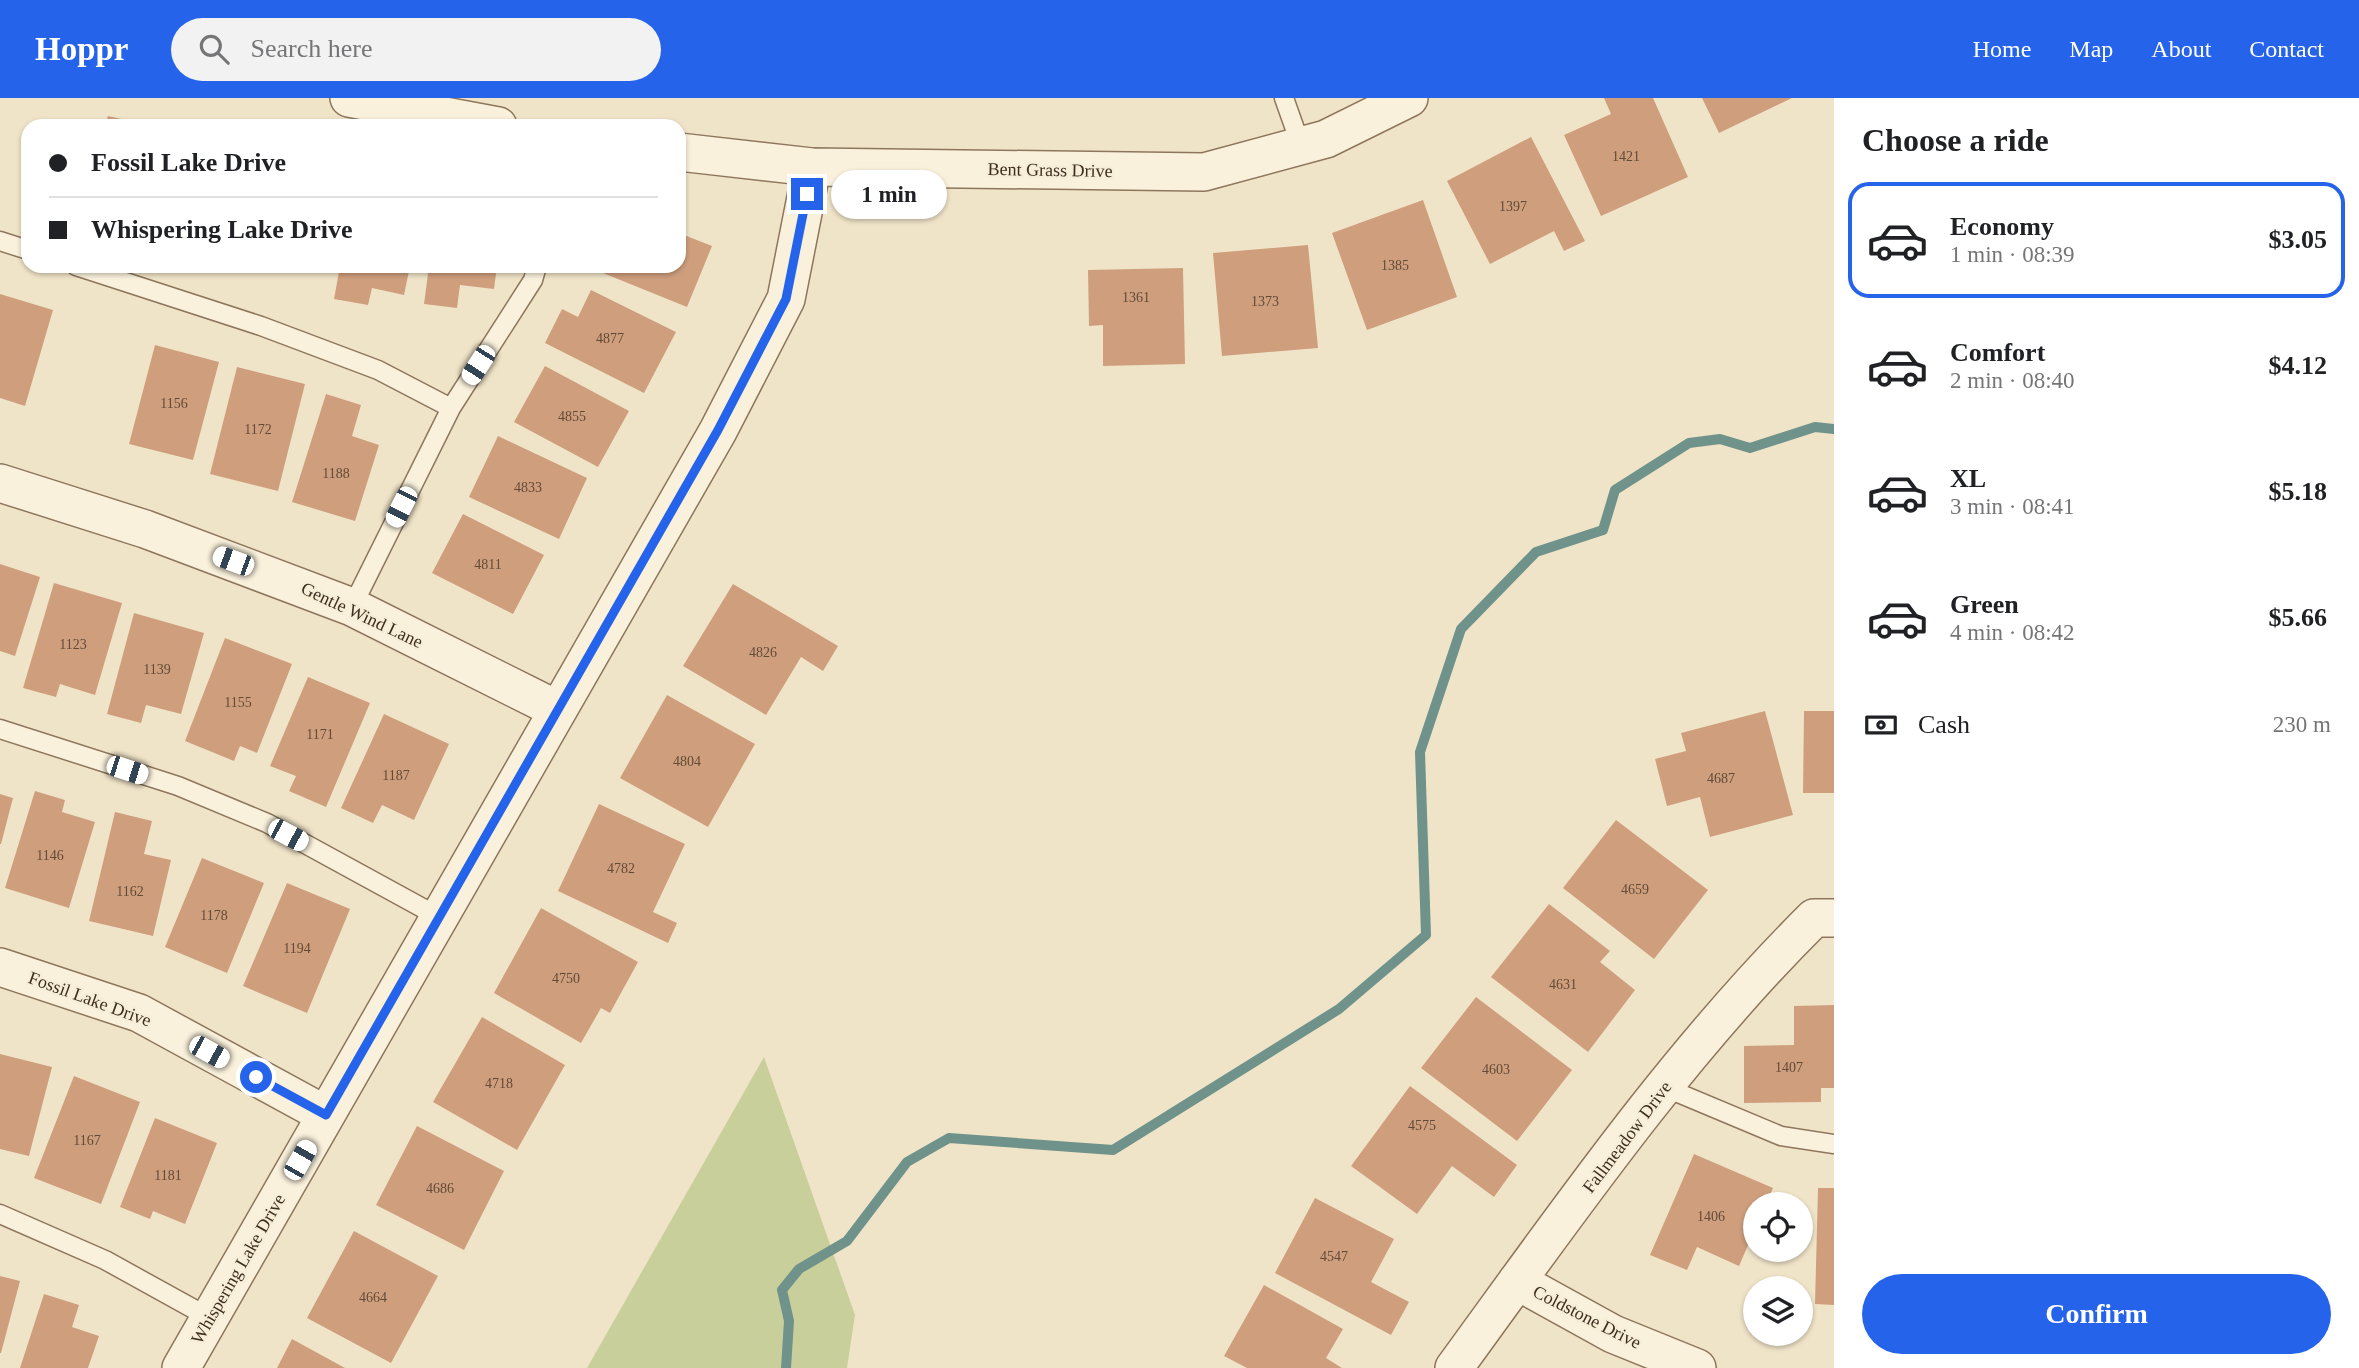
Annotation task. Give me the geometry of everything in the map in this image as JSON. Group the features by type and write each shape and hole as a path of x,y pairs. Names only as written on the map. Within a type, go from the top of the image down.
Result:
{"street":[{"path":"349,98 461,119"},
{"name":"Bent Grass Drive","path":"686,153 811,167 1204,172 1326,139 1409,98"},
{"name":"Whispering Lake Drive","path":"181,1368 718,430 786,299 811,167"},
{"name":"Gentle Wind Lane","path":"0,483 145,529 352,607 558,710"},
{"name":"Fallmeadow Drive","path":"1454,1368 1664,1087 1762,970 1824,918"},
{"name":"Fossil Lake Drive","path":"0,967 139,1013 326,1115"},
{"name":"Coldstone Drive","path":"1517,1281 1613,1334 1697,1368"}],"lane":[{"path":"1284,98 1301,146"},
{"path":"0,241 21,248"},
{"path":"98,273 261,326 378,370 451,408"},
{"path":"352,607 451,408 535,273"},
{"path":"0,729 178,786 267,823 439,917"},
{"path":"1664,1087 1781,1136 1834,1144"},
{"path":"0,1214 105,1260 210,1318"}],"green space":[{"path":"764,1057 855,1315 847,1368 587,1368"}],"building":[{"path":"1604,98 1653,98 1688,177 1601,216 1564,135 1611,114"},
{"path":"1702,98 1792,98 1719,133"},
{"path":"1531,137 1585,241 1564,251 1554,231 1490,264 1447,181"},
{"path":"1423,200 1457,297 1367,330 1332,233"},
{"path":"686,236 712,246 687,307 603,273 686,273"},
{"path":"1308,245 1318,348 1222,356 1213,253"},
{"path":"1183,268 1185,364 1103,366 1103,325 1089,326 1088,270"},
{"path":"339,273 409,273 404,295 372,288 368,305 334,299"},
{"path":"428,273 496,273 494,289 460,285 457,308 424,304"},
{"path":"591,290 676,332 644,393 545,343 562,309 578,317"},
{"path":"0,294 53,310 25,406 0,398"},
{"path":"155,345 219,362 193,460 129,444"},
{"path":"545,366 629,411 598,467 514,422"},
{"path":"237,367 305,384 278,491 210,474"},
{"path":"326,394 361,405 352,436 379,445 355,521 292,502"},
{"path":"498,436 587,478 559,539 469,497"},
{"path":"463,514 544,555 513,614 432,573"},
{"path":"0,564 40,577 15,656 0,651"},
{"path":"54,583 122,603 95,695 60,684 56,697 23,688"},
{"path":"733,584 838,646 823,671 801,657 766,715 683,666"},
{"path":"134,613 204,633 181,714 146,705 141,723 107,714"},
{"path":"225,638 292,664 257,753 240,746 234,761 185,741"},
{"path":"308,677 370,703 326,807 289,791 296,776 270,766"},
{"path":"667,695 755,744 708,827 620,778"},
{"path":"1765,711 1793,815 1710,837 1700,797 1667,806 1655,759 1686,751 1681,733"},
{"path":"1804,711 1834,711 1834,793 1803,793"},
{"path":"384,714 449,744 414,820 382,805 373,823 341,808"},
{"path":"35,791 65,800 62,812 95,822 69,908 5,888"},
{"path":"0,794 13,798 1,844 0,844"},
{"path":"599,804 685,844 653,912 677,923 668,943 558,891"},
{"path":"115,812 152,821 144,854 171,860 153,936 89,921"},
{"path":"1616,820 1708,890 1654,959 1563,888"},
{"path":"202,858 264,883 227,973 165,947"},
{"path":"287,883 350,909 307,1013 243,986"},
{"path":"1549,904 1610,951 1600,962 1635,990 1588,1052 1491,977"},
{"path":"541,908 638,962 610,1013 601,1008 581,1043 494,993"},
{"path":"1476,997 1572,1070 1517,1141 1421,1068"},
{"path":"1834,1005 1834,1088 1821,1088 1821,1102 1744,1103 1744,1046 1794,1045 1794,1006"},
{"path":"482,1017 565,1065 517,1150 433,1102"},
{"path":"0,1054 52,1067 29,1156 0,1149"},
{"path":"74,1076 140,1102 101,1204 34,1178"},
{"path":"1410,1086 1517,1165 1494,1197 1452,1166 1417,1214 1351,1166"},
{"path":"155,1118 217,1143 185,1224 153,1211 150,1219 120,1207"},
{"path":"417,1126 504,1171 464,1250 376,1205"},
{"path":"1694,1154 1773,1188 1771,1192 1743,1192 1743,1257 1739,1266 1697,1247 1687,1270 1650,1255"},
{"path":"1818,1188 1834,1188 1834,1305 1815,1304"},
{"path":"1315,1198 1394,1239 1371,1282 1409,1302 1391,1335 1275,1273"},
{"path":"354,1231 438,1276 391,1363 307,1318"},
{"path":"0,1276 20,1281 1,1353 0,1353"},
{"path":"1264,1285 1343,1329 1326,1358 1342,1368 1247,1368 1224,1356"},
{"path":"44,1294 79,1305 72,1327 99,1336 88,1368 20,1368"},
{"path":"292,1339 345,1368 277,1368"}],"waterway":[{"path":"786,1368 789,1321 782,1290 799,1269 847,1241 907,1162 949,1138 1113,1150 1339,1009 1426,935 1420,752 1461,629 1536,552 1603,530 1615,490 1689,443 1720,439 1750,448 1815,427 1834,429"}],"route":[{"path":"256,1077 326,1115 718,430 786,299 807,194"}]}
